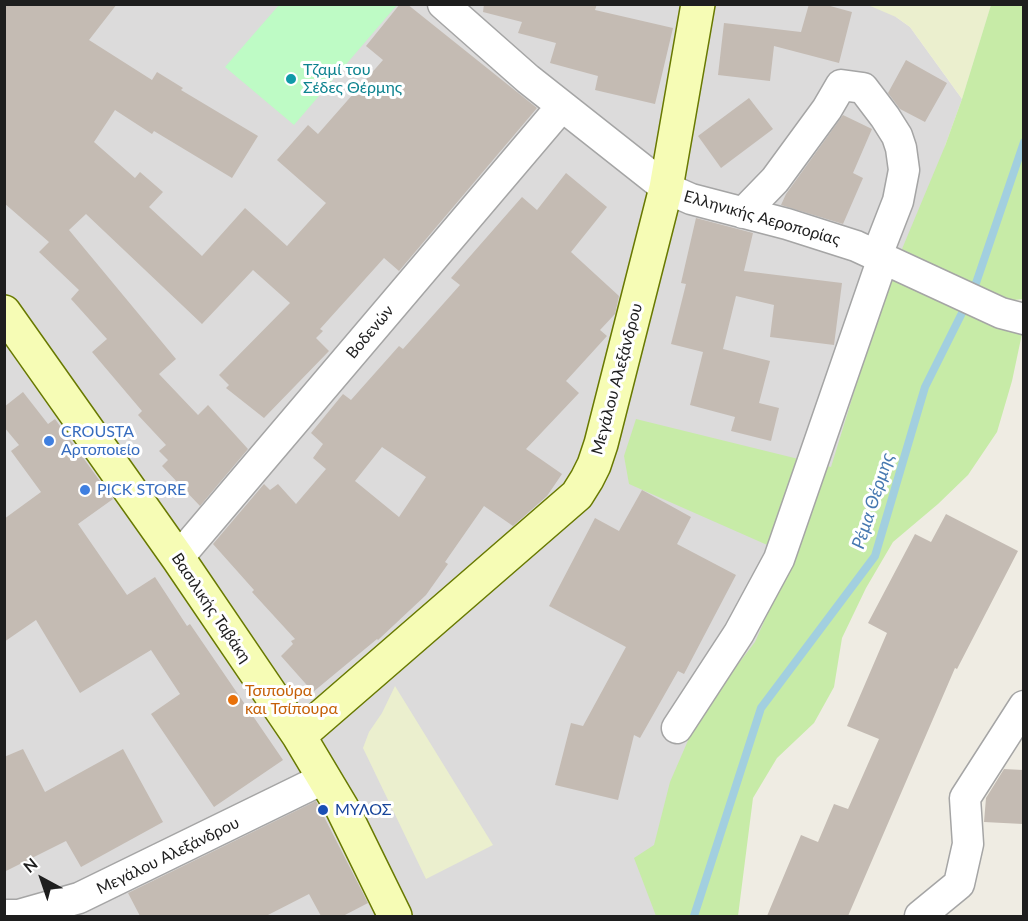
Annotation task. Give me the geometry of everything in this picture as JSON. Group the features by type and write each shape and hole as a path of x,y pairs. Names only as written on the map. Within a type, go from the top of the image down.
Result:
{"street":[{"name":"Ελληνικής Αεροπορίας","path":"443,4 495,51 666,188 691,199 836,239 880,256 1012,316"},
{"name":"Μεγάλου Αλεξάνδρου","path":"299,736 578,495 594,465 601,444 666,188 693,5"},
{"path":"677,728 739,633 779,559 898,201 904,170 901,147 893,128 862,88 841,85 827,109 775,180 743,213"},
{"name":"Βοδενών","path":"178,558 562,106"},
{"name":"Βασιλικής Ταβάκη","path":"4,312 178,558 299,736 325,778 395,916"},
{"path":"920,916 959,884 968,844 965,798 1023,706"},
{"name":"Μεγάλου Αλεξάνδρου","path":"4,915 19,915 79,898 325,778"}],"shaded area":[{"path":"5,5 898,5 896,17 910,27 962,99 945,146 921,315 675,916 5,916"}],"green space":[{"path":"279,5 397,5 294,125 225,67"},
{"path":"868,5 991,5 962,99 910,27 896,17"},
{"path":"991,5 1023,5 1023,299 1006,301 902,249 945,146"},
{"path":"894,274 1023,329 1012,381 997,432 968,475 893,542 866,588 842,638 834,687 814,723 777,758 753,798 738,916 656,916 634,858 654,845 670,782 699,715 755,642 794,554 765,544 629,484 624,456 636,419 831,467 875,324"},
{"path":"395,686 493,845 426,879 363,748 369,732 382,713"}],"building":[{"path":"4,4 117,4 89,40 152,80 157,72 183,88 181,90 258,136 232,178 154,131 152,134 115,110 94,142 135,178 140,172 163,192 149,207 202,256 245,208 287,246 326,203 277,160 308,125 318,134 383,60 366,46 400,4 407,4 537,108 399,271 384,258 320,329 323,331 316,338 329,351 264,418 226,388 229,385 219,375 290,303 253,270 202,324 86,214 69,230 176,359 159,374 198,415 208,405 248,449 200,506 162,466 168,460 159,451 166,445 138,415 142,411 92,352 107,339 71,299 79,290 39,252 49,242 4,203"},
{"path":"484,4 597,4 595,10 673,28 655,104 595,90 598,76 550,63 556,43 518,33 522,22 483,12"},
{"path":"809,4 823,4 852,12 839,63 774,46 770,81 718,75 724,23 801,32"},
{"path":"906,60 947,83 925,122 900,109 888,93"},
{"path":"749,98 773,129 721,168 698,136"},
{"path":"843,115 872,129 853,173 863,178 843,224 781,205 786,194"},
{"path":"566,173 607,207 571,252 619,296 615,314 600,330 607,336 566,381 579,393 526,449 562,474 547,496 513,526 484,506 445,562 448,564 426,595 378,640 313,692 281,656 293,644 291,641 295,639 252,592 254,590 213,544 264,484 270,490 278,484 296,504 326,469 313,458 323,444 311,433 343,394 351,400 399,346 403,349 460,285 451,278 522,197 537,210","holes":["382,447 426,477 399,517 355,481"]},
{"path":"696,218 753,233 744,271 842,283 834,345 770,337 774,305 736,296 723,349 770,361 759,403 779,408 771,441 731,431 735,417 690,405 703,352 671,344 686,284 681,283"},
{"path":"23,392 48,424 55,419 113,499 78,524 127,595 155,577 187,626 190,624 283,760 214,807 151,714 180,694 151,650 80,693 36,620 4,642 4,519 41,492 11,451 19,445 4,427 4,407"},
{"path":"642,490 691,517 677,544 736,575 684,674 678,671 640,738 634,735 618,800 555,785 571,723 583,726 626,647 549,606 595,518 619,531"},
{"path":"946,514 1018,551 957,669 955,668 848,916 767,916 801,835 818,842 834,804 848,809 879,739 847,726 887,633 868,623 915,534 931,542"},
{"path":"23,749 45,792 123,749 163,822 81,867 66,841 4,872 4,757"},
{"path":"1004,769 1023,770 1023,824 984,822 986,798"},
{"path":"316,801 368,903 343,916 321,916 309,894 266,916 140,916 128,893"}],"waterway":[{"name":"Ρέμα Θέρμης","path":"694,916 761,708 875,556 925,387 974,289 1024,142"}],"place":[{"name":"Τζαμί του Σέδες Θέρμης","path":"291,79"},
{"name":"CROUSTA Αρτοποιείο","path":"49,441"},
{"name":"PICK STORE","path":"85,490"},
{"name":"Τσιπούρα και Τσίπουρα","path":"233,700"},
{"name":"ΜΥΛΟΣ","path":"323,810"}]}
